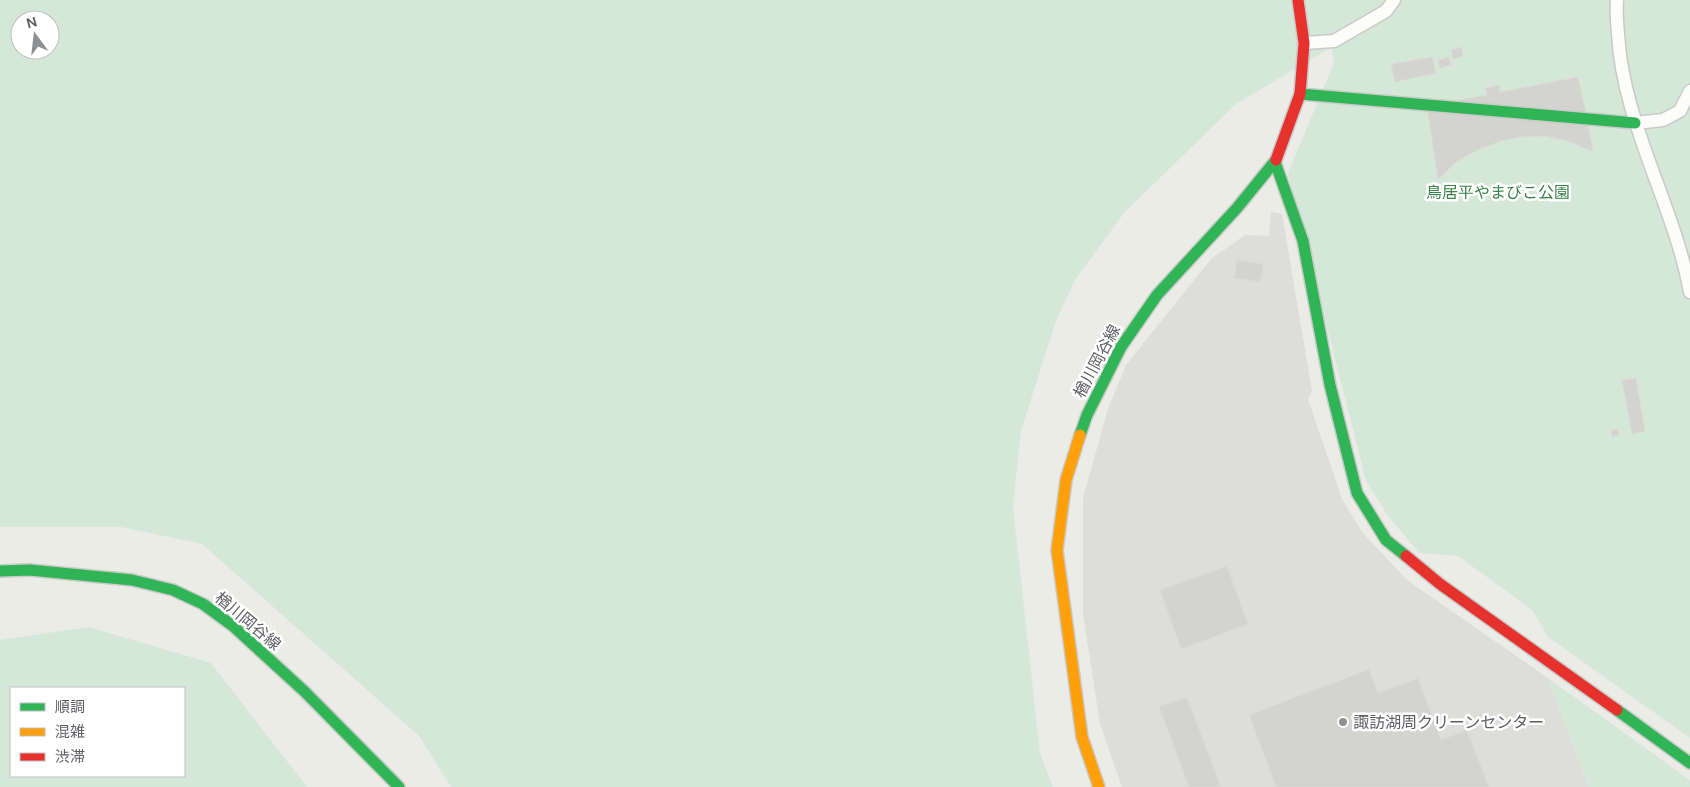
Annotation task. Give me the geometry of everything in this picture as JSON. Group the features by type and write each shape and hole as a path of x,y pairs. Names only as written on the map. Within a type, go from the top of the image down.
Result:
{"main road":[{"name":"楢川岡谷線","path":"1098,787 1082,737 1057,550 1066,480 1087,415 1121,347 1157,295 1237,208 1275,162 1300,94 1304,43 1298,0"},
{"path":"1300,94 1635,123"},
{"path":"1275,162 1303,241 1330,385 1357,493 1386,540 1440,584 1690,762"},
{"name":"楢川岡谷線","path":"0,572 30,570 132,580 173,590 203,604 233,626 304,691 399,787"}],"lane":[{"path":"1304,43 1334,40 1386,12 1394,0"},
{"path":"1617,0 1619,56 1635,123 1662,195 1690,292"},
{"path":"1635,123 1663,120 1680,111 1690,91"}],"shaded area":[{"path":"1271,212 1282,214 1312,391 1308,399 1342,499 1362,532 1407,580 1548,678 1589,787 1122,787 1100,724 1083,614 1083,498 1108,409 1126,365 1211,259 1245,235 1269,236"}],"green space":[{"name":"鳥居平やまびこ公園","path":"0,0 1690,0 1690,738 1548,637 1532,610 1458,556 1419,553 1388,516 1366,481 1288,173 1334,63 1332,47 1236,104 1124,213 1075,280 1056,321 1021,431 1013,507 1040,753 1053,787 451,787 419,736 202,544 121,527 0,527"},
{"path":"89,627 211,663 307,787 0,787 0,640"},
{"path":"1548,678 1690,780 1690,787 1589,787"}],"building":[{"path":"1461,47 1463,56 1453,59 1451,50"},
{"path":"1432,57 1436,73 1395,82 1391,64"},
{"path":"1449,57 1451,65 1440,68 1438,60"},
{"path":"1578,77 1593,152 1571,142 1545,136 1521,137 1501,141 1477,150 1456,162 1438,180 1427,106 1487,95 1485,88 1499,85 1500,92"},
{"path":"1237,260 1264,264 1260,282 1234,278"},
{"path":"1636,378 1645,431 1632,434 1622,380"},
{"path":"1618,429 1619,435 1612,437 1611,430"},
{"path":"1227,566 1248,624 1181,649 1160,590"},
{"name":"諏訪湖周クリーンセンター","path":"1369,669 1378,693 1418,678 1441,740 1467,730 1489,787 1276,787 1249,715"},
{"path":"1187,697 1221,787 1189,787 1159,707"}],"traffic: fast":[{"path":"1300,94 1635,123"},
{"path":"1080,435 1087,415 1121,347 1157,295 1237,208 1276,160"},
{"path":"1275,162 1303,241 1330,385 1357,493 1386,540 1406,556"},
{"path":"0,571 30,570 132,580 173,590 203,604 233,626 304,691 399,787"},
{"path":"1617,710 1690,763"}],"traffic: slow":[{"path":"1080,435 1066,480 1057,550 1082,737 1099,787"}],"traffic: jam":[{"path":"1276,160 1300,94 1304,43 1298,0"},
{"path":"1406,556 1440,584 1617,710"}],"place":[{"name":"諏訪湖周クリーンセンター","path":"1343,722"}]}
